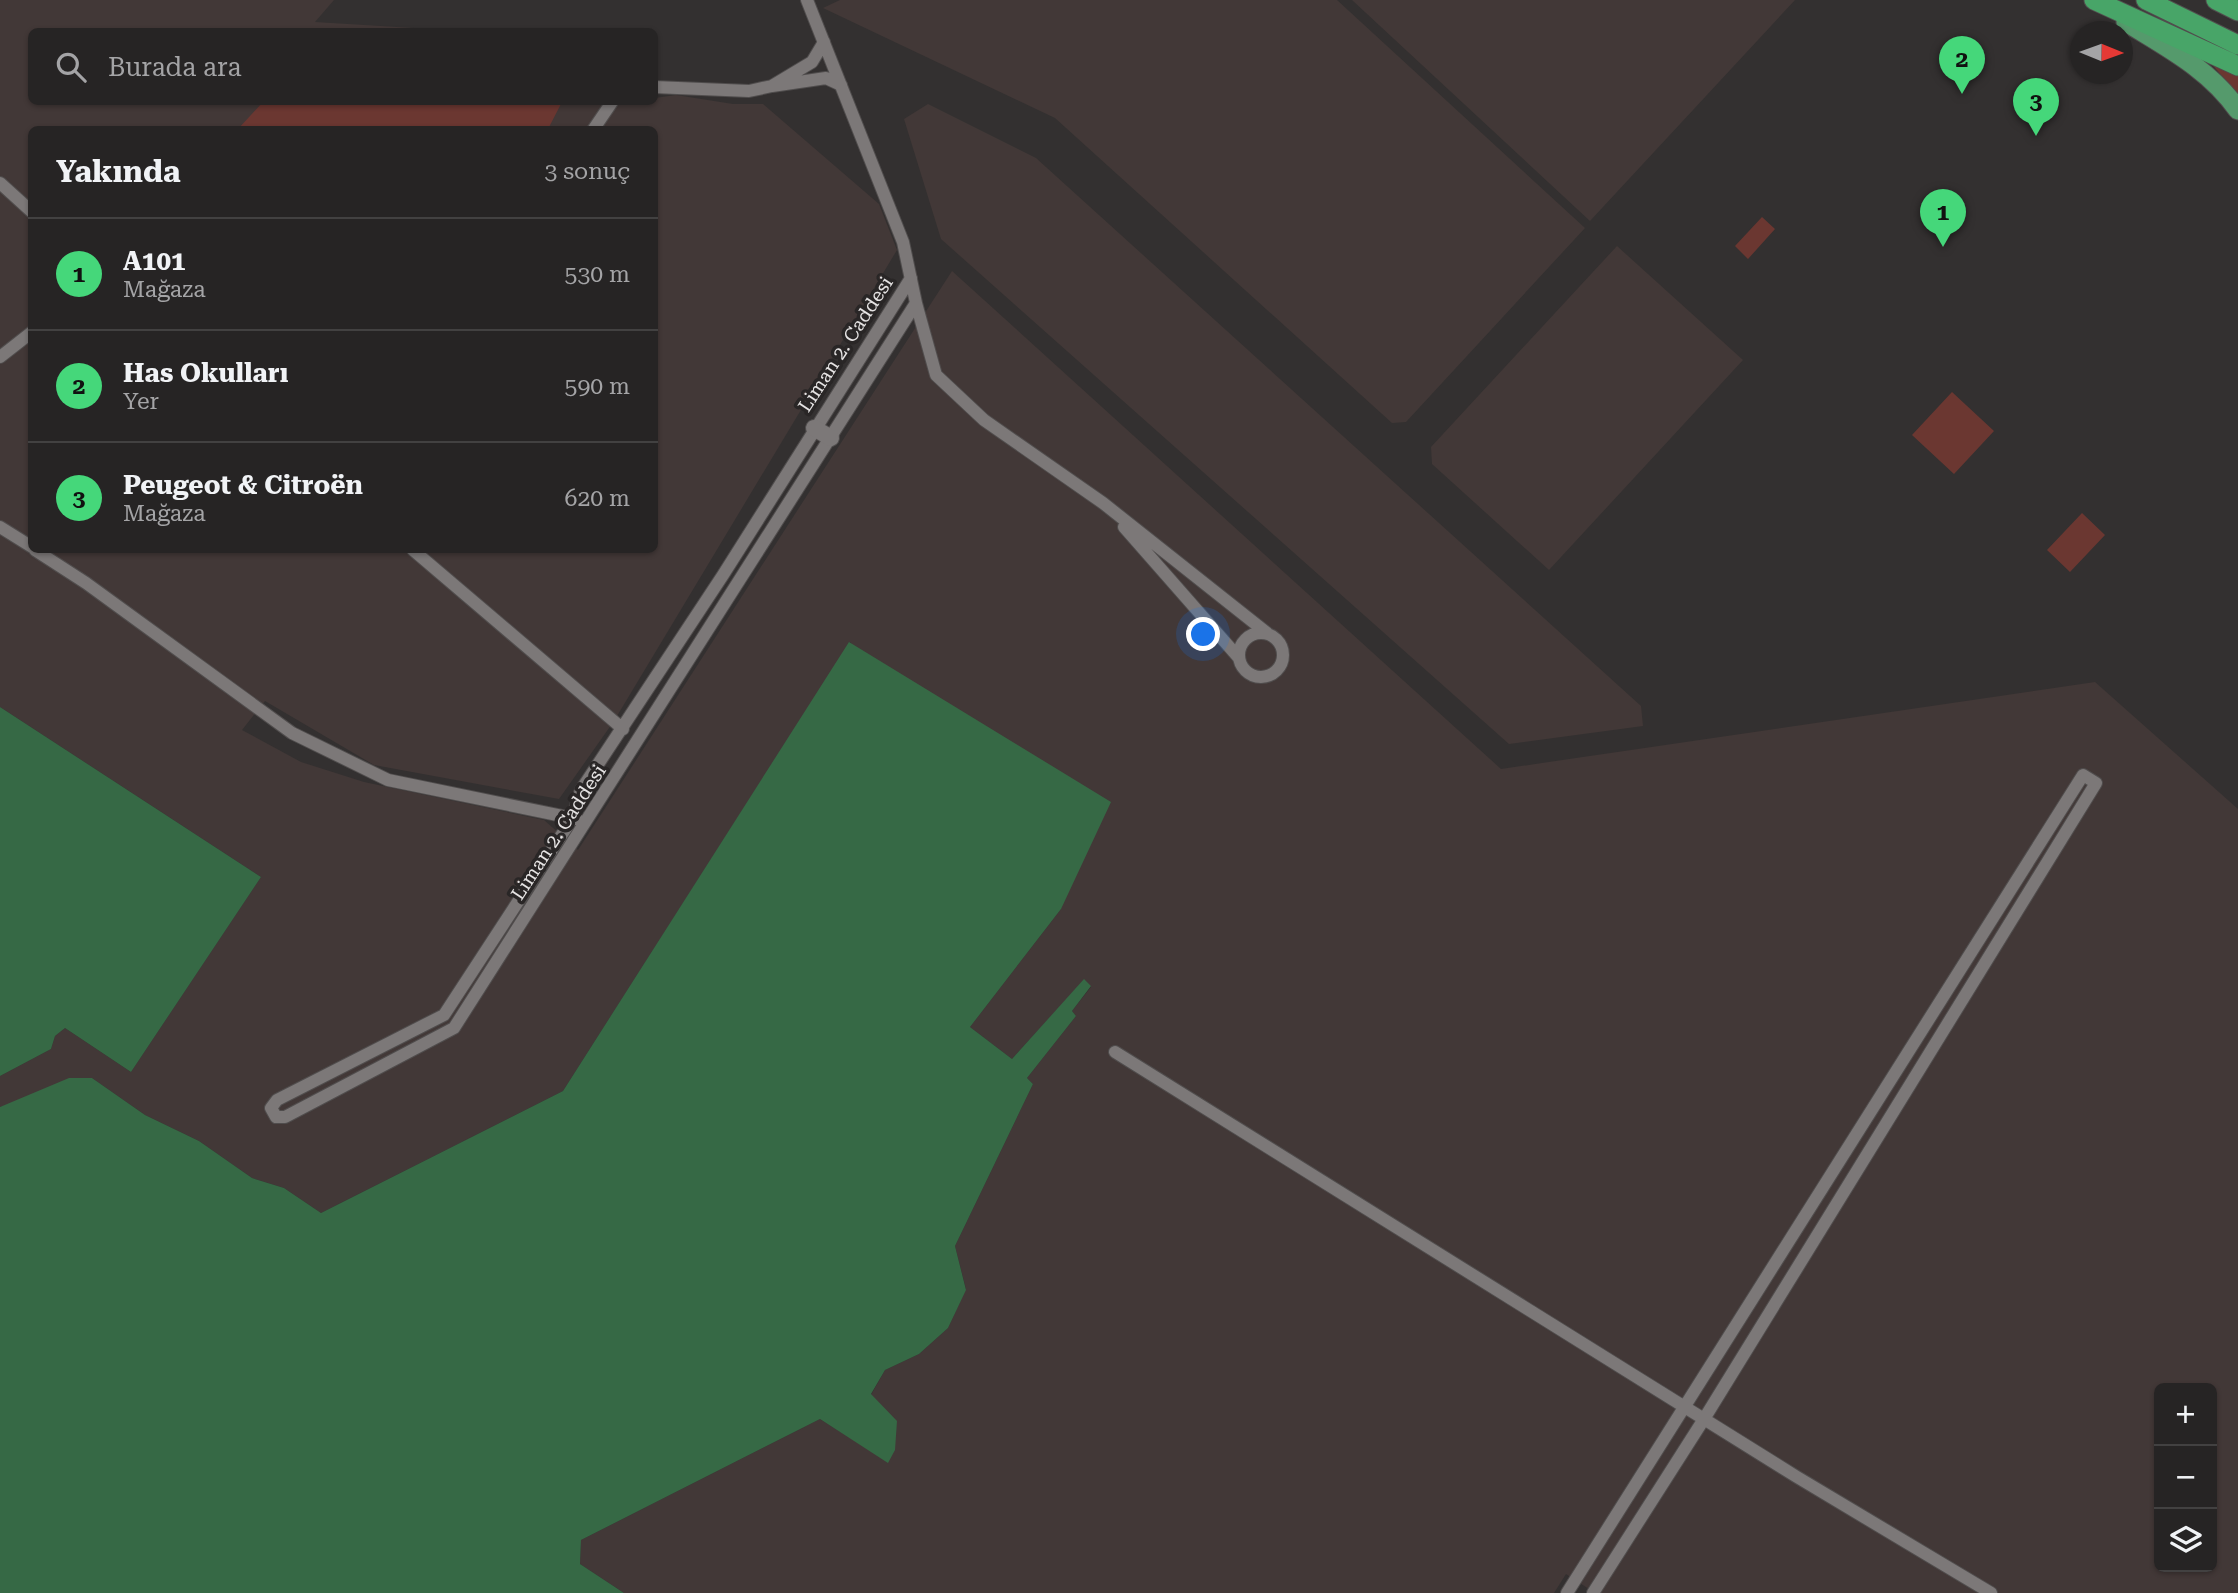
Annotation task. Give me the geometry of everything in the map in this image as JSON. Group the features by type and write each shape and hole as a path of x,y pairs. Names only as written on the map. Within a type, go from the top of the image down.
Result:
{"highway":[{"path":"2092,0 2238,66"},
{"path":"2146,0 2238,45"},
{"path":"2216,0 2238,11"}],"main road":[{"path":"2092,0 2176,51 2224,90 2238,110"}],"street":[{"path":"807,0 903,242 911,278"},
{"path":"772,86 812,62 824,42"},
{"path":"658,87 748,90 826,78 841,85"},
{"path":"596,126 610,105"},
{"path":"0,183 28,208"},
{"name":"Liman 2. Caddesi","path":"911,278 916,303 454,1028 285,1117 274,1115 272,1106 276,1100 444,1015 572,819 581,790 911,278"},
{"path":"916,303 936,375 984,420 1103,503 1267,634 1282,648 1282,663 1273,673 1259,677 1252,675 1241,665 1239,658 1103,503"},
{"path":"0,356 28,335"},
{"path":"814,428 831,438"},
{"path":"0,527 28,545"},
{"path":"41,553 292,733 388,780 572,819 588,820"},
{"path":"417,553 622,729"},
{"path":"1239,658 1246,638 1267,634"},
{"path":"631,716 648,727"},
{"path":"1567,1593 1938,1000 2083,775 2096,783 1704,1419 1593,1593"},
{"path":"1115,1052 1704,1419 1991,1593"},
{"path":"1613,1522 1630,1533"}],"shaded area":[{"path":"0,0 334,0 315,22 414,28 28,28 28,105 658,105 658,98 676,95 733,104 763,104 879,204 897,250 614,721 559,799 374,765 265,701 242,730 301,762 364,782 544,820 578,850 952,271 1501,769 2095,682 2238,809 2238,1593 1595,1593 1566,1574 1554,1593 624,1593 580,1564 581,1540 820,1419 888,1462 871,1395 885,1370 919,1354 948,1328 966,1289 955,1246 1033,1084 1027,1078 1076,1016 1072,1011 1091,987 1084,980 1012,1059 970,1027 1061,909 850,642 563,1091 321,1213 284,1188 252,1178 199,1141 145,1115 92,1078 0,1107 0,1076 51,1049 55,1036 65,1028 131,1072 261,877 0,707"},
{"path":"840,0 1337,0 1585,228 1406,422 1392,423 1055,118 823,8"},
{"path":"1352,0 1795,0 1590,221"},
{"path":"2208,60 2238,74 2238,94"},
{"path":"928,104 1036,158 1641,706 1643,726 1509,744 941,239 904,119"},
{"path":"260,105 560,105 550,126 241,126"},
{"path":"1762,217 1775,229 1748,259 1735,246"},
{"path":"1617,246 1743,360 1549,570 1432,464 1431,447"},
{"path":"1952,392 1994,431 1954,474 1912,435"},
{"path":"2082,513 2105,535 2070,572 2047,550"},
{"path":"849,642 1111,802 1061,909 970,1027 1012,1059 1084,979 1091,986 1072,1011 1076,1016 1027,1078 1033,1084 955,1246 966,1290 948,1328 919,1354 885,1370 871,1394 897,1421 895,1450 888,1463 820,1419 581,1540 580,1564 624,1593 0,1593 0,1107 69,1078 92,1078 145,1115 199,1141 252,1178 284,1188 321,1213 563,1091"},
{"path":"0,707 261,877 131,1072 65,1028 55,1036 51,1049 0,1076"}],"place":[{"name":"Has Okulları","path":"1962,94"},
{"name":"Peugeot & Citroën","path":"2036,136"},
{"name":"A101","path":"1943,247"}]}
